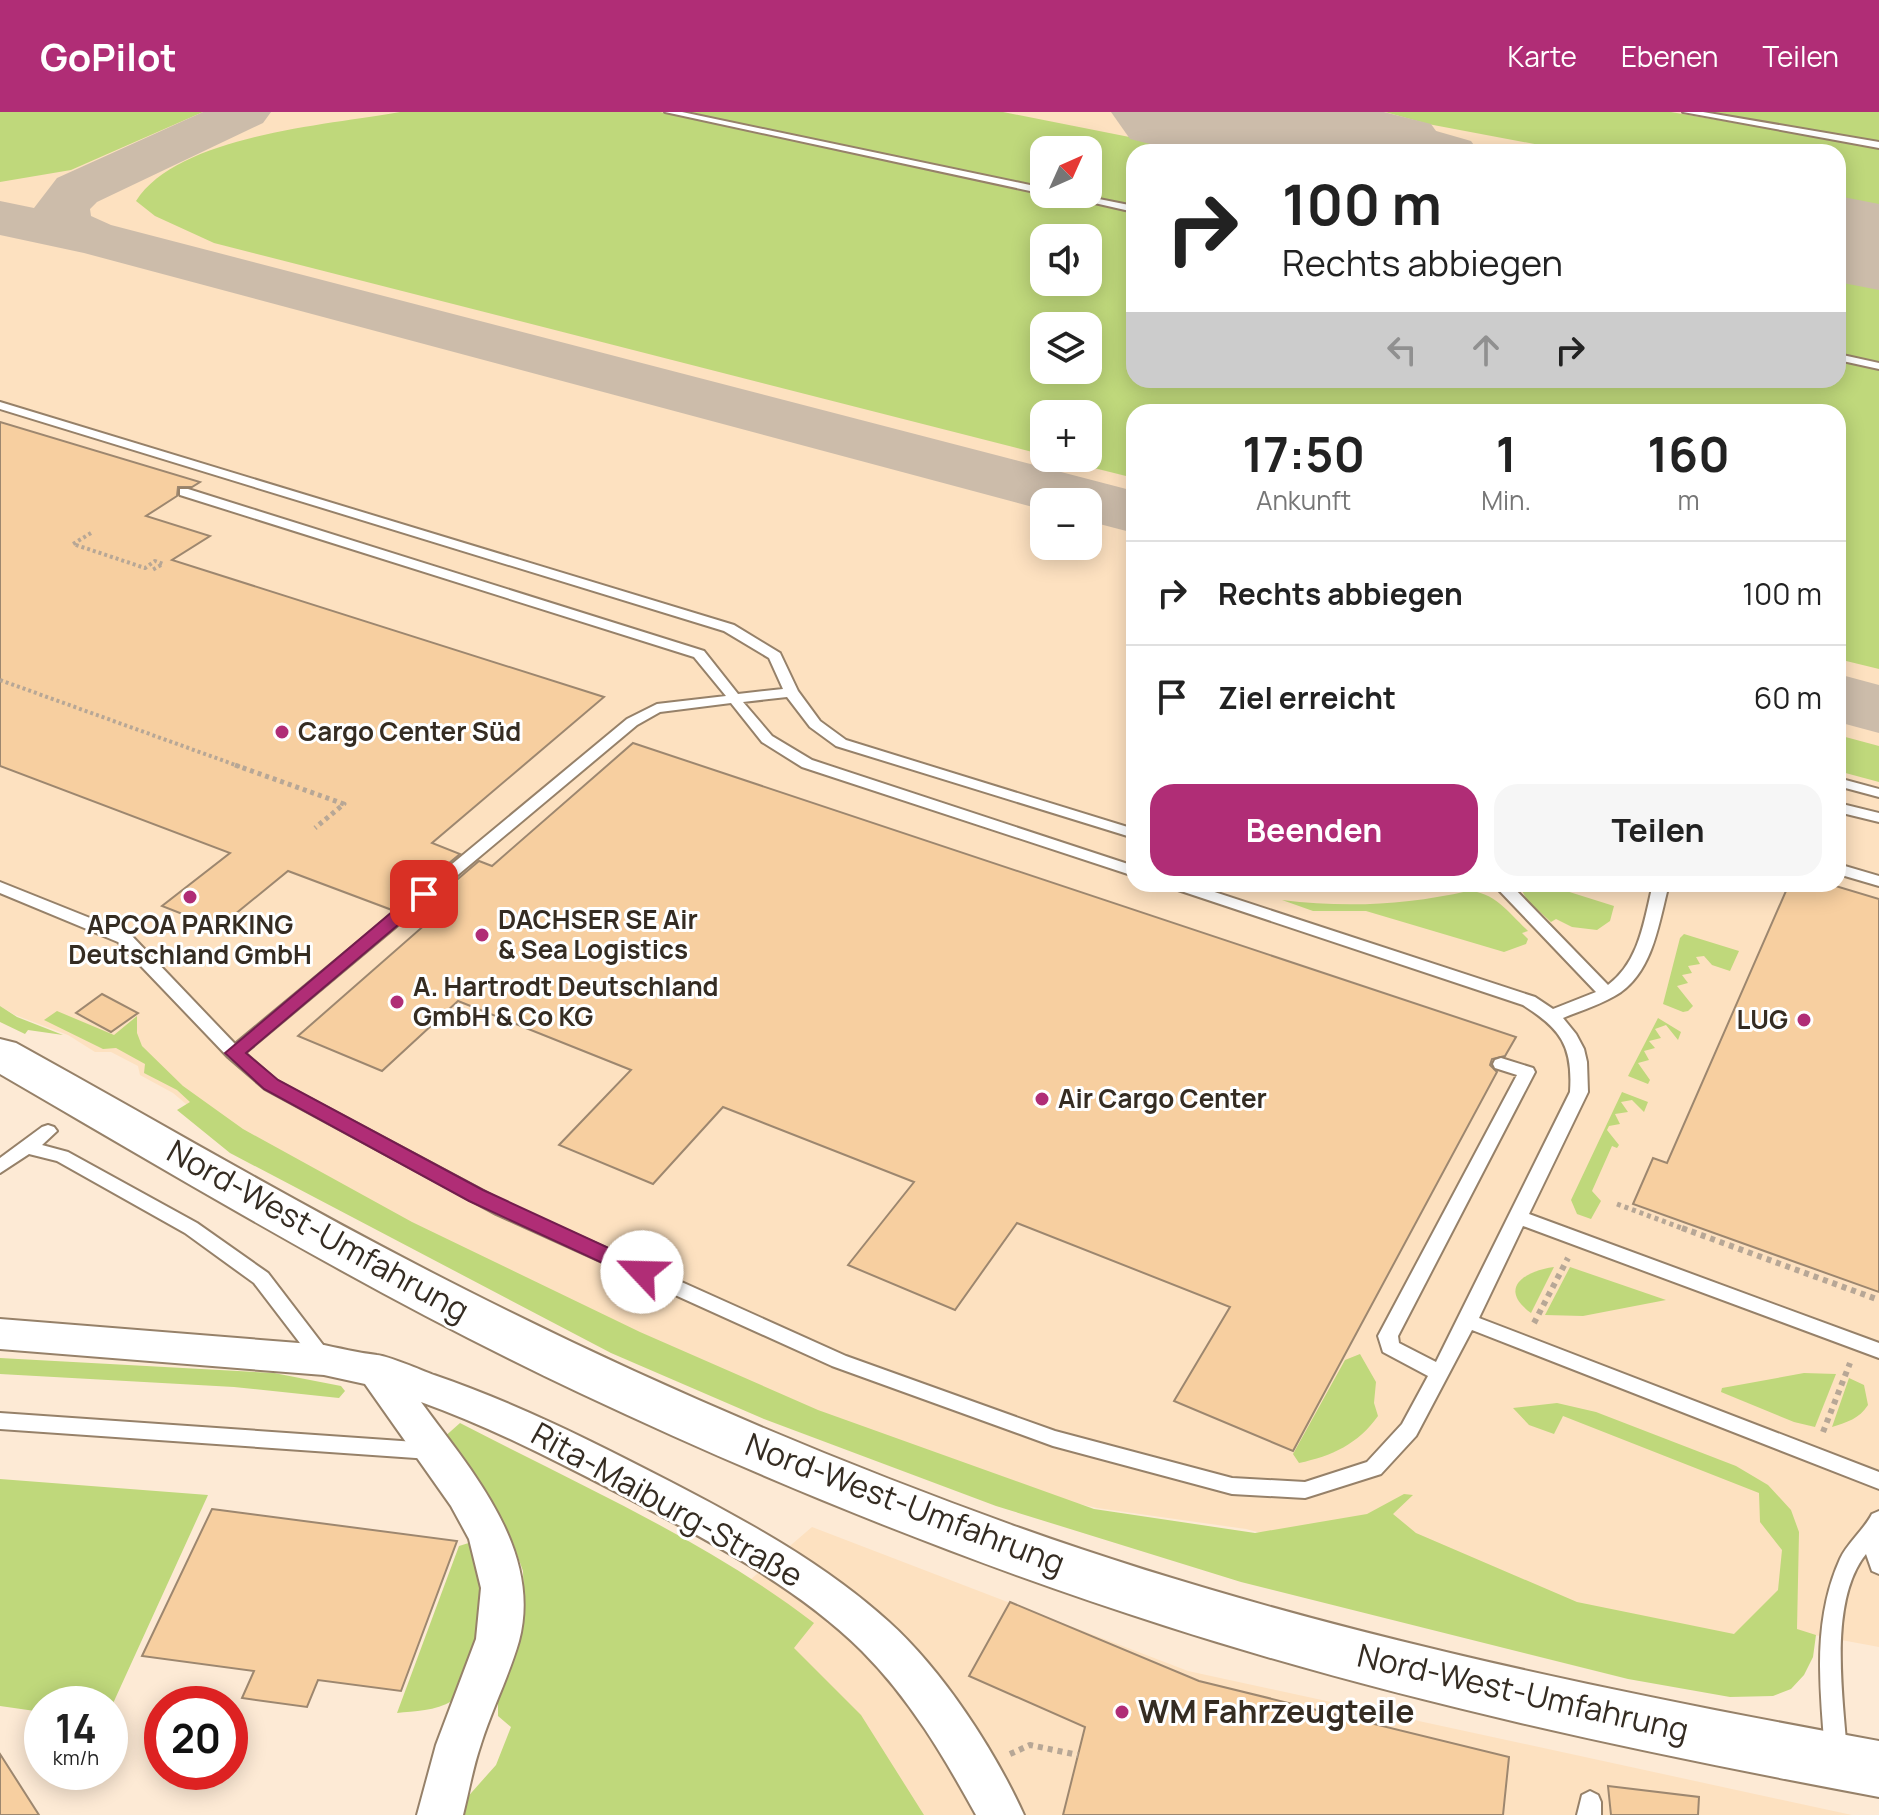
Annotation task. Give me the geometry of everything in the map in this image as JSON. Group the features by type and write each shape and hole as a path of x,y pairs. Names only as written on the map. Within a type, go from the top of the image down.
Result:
{"main road":[{"name":"Nord-West-Umfahrung","path":"0,1054 239,1191 482,1321 608,1382 855,1489 988,1539 1251,1626 1554,1704 1858,1765"}],"street":[{"name":"Rita-Maiburg-Straße","path":"0,1334 324,1360 376,1370 452,1395 535,1431 719,1527 798,1574 877,1638 914,1678 936,1708 1001,1815"},
{"path":"376,1370 465,1494 489,1537 502,1588 498,1639 458,1745 440,1815"}],"lane":[{"path":"669,112 1030,188"},
{"path":"1687,112 1879,145"},
{"path":"1102,203 1126,207"},
{"path":"1846,359 1879,366"},
{"path":"0,405 729,628 775,656 791,692 815,724 841,743 1126,832"},
{"path":"184,492 699,654 719,671 732,698 752,727 782,752 832,772 1126,868"},
{"path":"234,1053 632,722 657,708 791,692"},
{"path":"1846,784 1879,793"},
{"path":"1846,809 1879,818"},
{"path":"1846,871 1879,881"},
{"path":"0,887 124,938 234,1053 271,1085 502,1209 839,1361 1053,1438 1232,1486 1305,1490 1374,1468 1409,1430 1520,1218 1579,1092 1581,1069 1576,1049 1565,1027 1554,1015 1529,1001 1198,892"},
{"path":"1509,892 1606,992"},
{"path":"1554,1015 1606,992 1630,974 1641,952 1659,892"},
{"path":"1440,1373 1390,1347 1388,1336 1527,1072 1501,1064"},
{"path":"0,1167 48,1131"},
{"path":"26,1147 62,1156 191,1228 261,1278 324,1360"},
{"path":"1520,1218 1879,1351"},
{"path":"1468,1321 1879,1481"},
{"path":"0,1421 432,1452"},
{"path":"1858,1765 1830,1674 1833,1618 1852,1557 1876,1528"},
{"path":"1876,1528 1879,1565"}],"path":[{"path":"91,533 73,544 145,568 155,561 163,564 152,570"},
{"path":"0,680 344,804 315,828"},
{"path":"1617,1204 1879,1300"},
{"path":"1524,1343 1578,1239"},
{"path":"1814,1456 1857,1343"},
{"path":"1011,1754 1030,1745 1078,1755"}],"shaded area":[{"path":"0,112 1879,112 1879,1647 1798,1632 1774,1647 1388,1567 1246,1529 1097,1508 990,1484 777,1409 223,1135 173,1093 140,1075 138,1066 111,1052 95,1052 68,1035 0,1006"},
{"path":"812,1527 1188,1671 1852,1815 514,1815 521,1776"}],"green space":[{"path":"0,112 203,112 71,170 0,182"},
{"path":"400,112 660,112 1030,189 1030,208 1102,208 1102,204 1126,209 1126,388 1846,388 1846,361 1879,368 1879,669 1846,661 1846,404 1126,404 1126,476 1102,470 1102,400 1030,400 1030,451 214,243 155,216 136,201 156,179 185,161 219,147 257,137"},
{"path":"674,112 1003,112 1165,144 1126,144 1126,206 1102,201 1102,136 1030,136 1030,186"},
{"path":"1385,112 1671,112 1879,148 1879,208 1846,202 1846,144 1534,144 1428,124"},
{"path":"1706,112 1879,112 1879,142"},
{"path":"1846,279 1879,285 1879,364 1846,357"},
{"path":"1846,737 1879,746 1879,782 1846,773"},
{"path":"1462,892 1486,895 1528,931 1522,933 1528,939 1526,944 1504,952 1366,911 1313,911 1282,900 1376,904"},
{"path":"1523,892 1569,892 1614,906 1610,921 1597,930 1572,927 1556,919 1551,922"},
{"path":"1684,934 1739,951 1730,971 1712,965 1704,956 1696,957 1700,964 1688,966 1692,973 1682,975 1688,983 1677,986 1693,1006 1683,1012 1663,1004 1680,938"},
{"path":"0,1006 17,1017 63,1035 28,1030 25,1034 0,1022"},
{"path":"57,1011 114,1035 137,1016 137,1033 142,1046 183,1086 243,1129 412,1222 640,1332 818,1410 1094,1509 1255,1533 1367,1514 1404,1494 1413,1495 1393,1514 1416,1533 1577,1602 1734,1634 1778,1590 1782,1550 1760,1522 1759,1493 1563,1416 1554,1434 1529,1425 1513,1408 1557,1403 1596,1412 1736,1466 1768,1485 1791,1510 1799,1532 1797,1629 1816,1635 1813,1657 1804,1675 1791,1689 1773,1696 1730,1697 1628,1679 1241,1582 996,1506 764,1419 611,1353 230,1153 177,1110 190,1102 177,1090 144,1073 145,1064 116,1048 103,1049 44,1020"},
{"path":"1658,1018 1681,1032 1678,1040 1666,1025 1655,1029 1661,1038 1649,1041 1655,1048 1644,1051 1649,1060 1638,1063 1650,1080 1648,1084 1628,1076"},
{"path":"1622,1092 1648,1102 1644,1112 1632,1100 1621,1102 1628,1112 1615,1114 1620,1124 1609,1126 1607,1130 1619,1145 1617,1148 1612,1146 1592,1191 1601,1201 1591,1219 1577,1214 1571,1200"},
{"path":"1554,1267 1531,1313 1516,1296 1519,1282 1533,1272"},
{"path":"1570,1267 1666,1300 1583,1316 1545,1315"},
{"path":"1360,1354 1376,1382 1374,1403 1378,1416 1362,1434 1343,1447 1299,1463 1293,1454 1345,1360"},
{"path":"0,1358 274,1373 341,1386 345,1391 339,1398 234,1387 0,1374"},
{"path":"1804,1373 1836,1374 1815,1427 1794,1422 1721,1392 1722,1388"},
{"path":"1849,1378 1864,1385 1868,1405 1857,1417 1832,1427"},
{"path":"460,1423 687,1540 773,1593 814,1623 794,1648 861,1715 924,1815 461,1815 464,1801 496,1765 511,1727 498,1716 498,1684 524,1601 523,1571 511,1538 442,1439"},
{"path":"0,1479 208,1495 121,1686 24,1686 24,1709 0,1706"},
{"path":"475,1541 483,1565 484,1596 480,1638 469,1676 452,1701 439,1707 397,1713 459,1546"}],"building":[{"name":"Cargo Center Süd","path":"0,422 200,482 192,487 178,487 177,496 146,516 210,536 172,560 604,697 432,843 460,854 392,910 288,871 218,928 162,906 230,853 0,766"},
{"name":"Air Cargo Center","path":"633,743 1516,1037 1505,1056 1492,1059 1490,1065 1497,1072 1293,1451 1174,1401 1230,1307 1017,1223 955,1310 848,1265 914,1182 723,1107 653,1184 559,1145 631,1070 458,1001 382,1071 298,1036 427,923 412,918 479,861 492,866"},
{"name":"LUG","path":"1846,889 1879,899 1879,1292 1633,1204 1653,1158 1667,1163 1786,892 1846,892"},
{"path":"102,994 138,1013 111,1032 76,1013"},
{"path":"212,1509 457,1541 401,1691 318,1680 307,1707 248,1699 247,1686 254,1671 142,1656"},
{"path":"1010,1602 1199,1681 1509,1757 1503,1815 1063,1815 1085,1727 969,1676"},
{"path":"0,1754 39,1815 0,1815"},
{"path":"1608,1786 1699,1797 1698,1815 1611,1815"}],"taxiway":[{"path":"91,237 73,230 64,222 62,207 77,190 245,112"},
{"path":"1314,112 1424,144"},
{"path":"0,218 91,237"},
{"path":"91,237 1126,510"},
{"path":"1846,700 1879,709"}],"runway":[{"path":"1175,112 1342,144"},
{"path":"1846,241 1879,247"}],"place":[{"name":"Cargo Center Süd","path":"282,732"},
{"name":"APCOA PARKING Deutschland GmbH","path":"190,897"},
{"name":"DACHSER SE Air & Sea Logistics","path":"482,935"},
{"name":"A. Hartrodt Deutschland GmbH & Co KG","path":"397,1002"},
{"name":"LUG","path":"1804,1020"},
{"name":"Air Cargo Center","path":"1042,1099"},
{"name":"WM Fahrzeugteile","path":"1122,1712"}],"route":[{"path":"424,894 234,1053 271,1085 476,1196 642,1272"}]}
